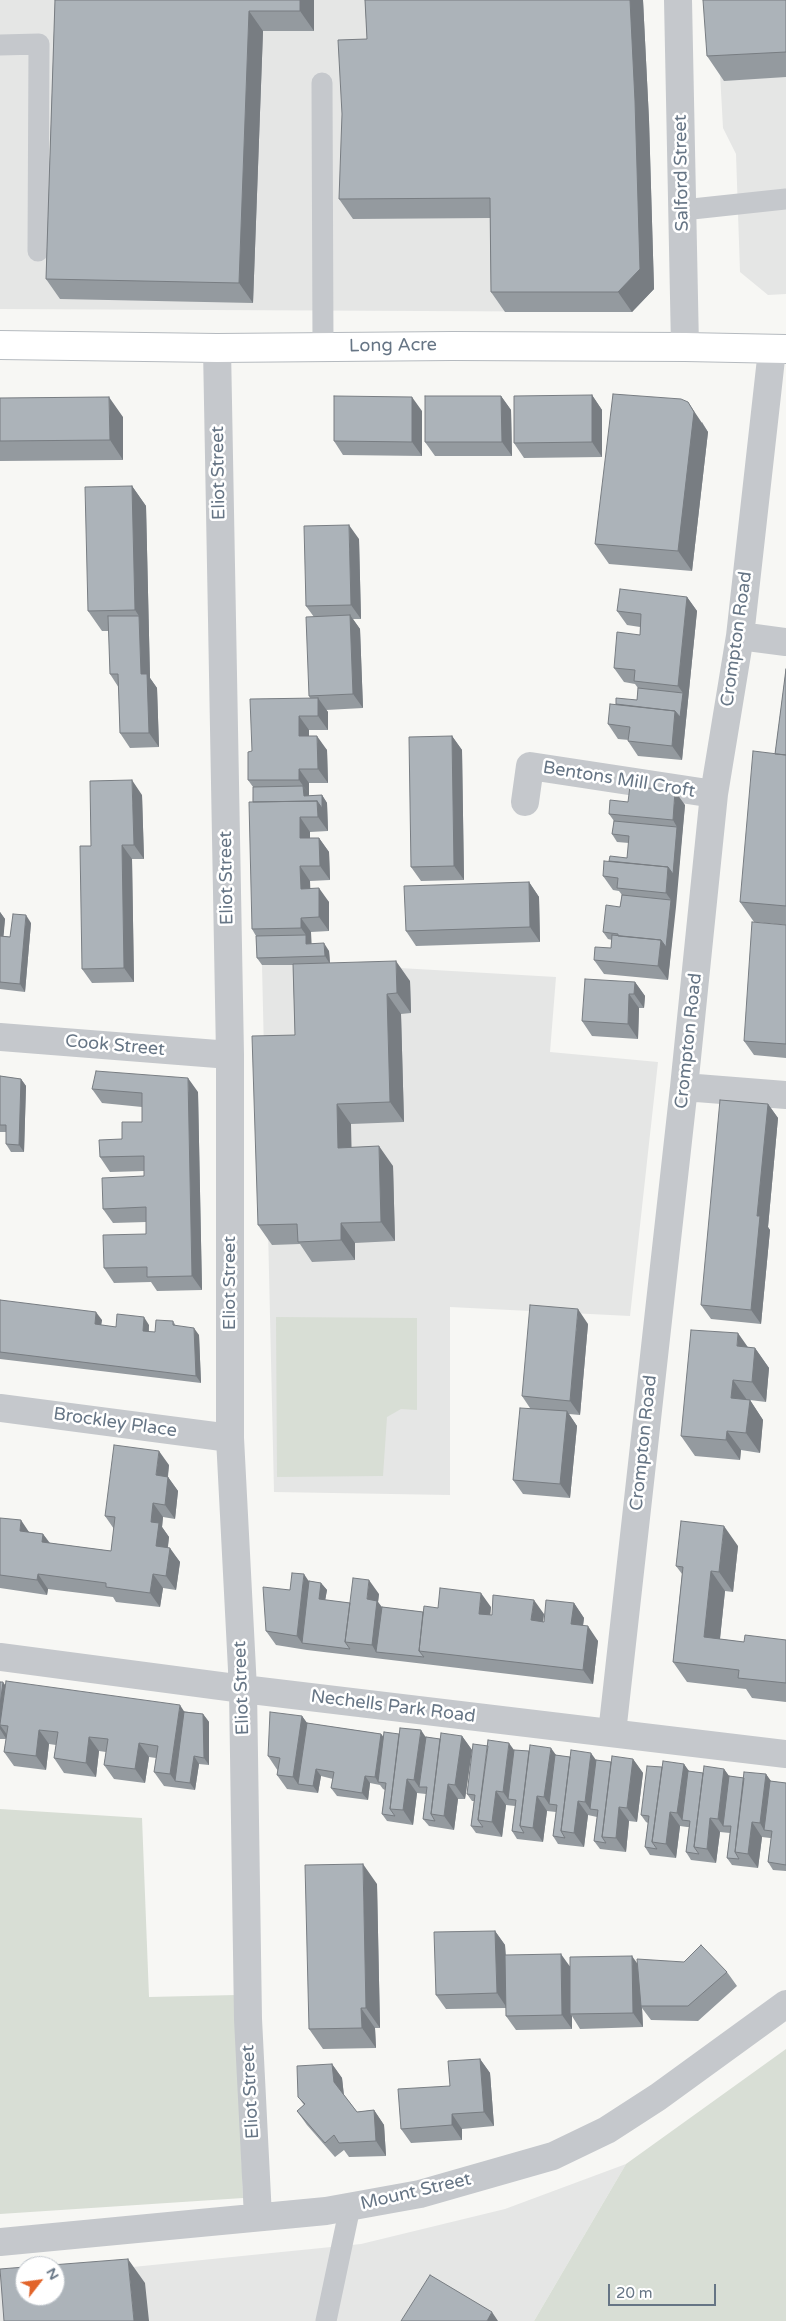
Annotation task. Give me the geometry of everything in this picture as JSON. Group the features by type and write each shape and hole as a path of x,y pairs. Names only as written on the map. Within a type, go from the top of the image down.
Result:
{"street":[{"name":"Salford Street","path":"678,0 685,346"},
{"name":"Long Acre","path":"0,345 217,348 685,346 779,350"},
{"name":"Eliot Street","path":"217,348 230,1055 230,1438 244,1689 248,2019 258,2217"},
{"name":"Crompton Road","path":"612,1733 684,1087 714,794 740,636 779,350"},
{"path":"740,636 786,642"},
{"name":"Bentons Mill Croft","path":"525,802 530,766 714,794"},
{"name":"Cook Street","path":"0,1037 230,1055"},
{"path":"684,1087 786,1095"},
{"name":"Brockley Place","path":"0,1408 230,1438"},
{"name":"Nechells Park Road","path":"0,1656 244,1689 786,1754"},
{"name":"Mount Street","path":"0,2242 326,2211 420,2194 553,2156 607,2130 658,2097 786,2004"}],"lane":[{"path":"0,45 39,44 38,251"},
{"path":"322,83 323,347"},
{"path":"683,210 786,199"},
{"path":"326,2321 350,2207"}],"shaded area":[{"path":"0,0 643,0 654,289 632,312 0,309"},
{"path":"716,0 786,0 786,294 768,295 740,272 736,154 723,128"},
{"path":"330,964 556,977 550,1052 658,1062 630,1316 450,1307 450,1495 274,1492 262,965"},
{"path":"276,1317 417,1318 417,1410 401,1409 387,1417 383,1476 277,1477"},
{"path":"0,1809 142,1818 149,1997 236,1995 243,2198 0,2214"},
{"path":"786,2049 786,2321 534,2321 626,2164"},
{"path":"626,2164 534,2321 0,2321 0,2278 15,2277 15,2306 65,2306 65,2291 103,2270 361,2244 505,2209"}],"building":[{"path":"55,0 300,0 300,11 249,11 239,283 46,279"},
{"path":"365,0 630,0 640,269 618,292 491,292 490,198 339,199 342,114 338,40 367,39"},
{"path":"703,0 786,0 786,52 707,56"},
{"path":"613,394 681,399 688,402 694,412 678,551 595,544"},
{"path":"592,395 592,442 514,443 514,396"},
{"path":"334,396 412,397 412,442 334,441"},
{"path":"425,396 501,396 502,442 425,442"},
{"path":"109,397 110,440 0,441 0,398"},
{"path":"132,486 135,610 88,611 85,487"},
{"path":"349,525 351,605 306,606 304,526"},
{"path":"620,589 687,597 678,686 634,681 635,670 614,668 617,632 640,635 641,614 617,611"},
{"path":"350,615 353,694 309,696 306,617"},
{"path":"108,616 139,616 141,674 147,674 149,733 120,733 118,674 110,674"},
{"path":"786,669 786,755 775,754"},
{"path":"638,688 683,693 680,717 675,711 616,704 616,698 637,700"},
{"path":"318,698 318,716 299,716 299,736 317,736 318,769 299,769 299,780 248,780 248,752 252,751 250,699"},
{"path":"610,704 675,711 672,746 628,741 630,727 608,724"},
{"path":"452,736 454,866 411,867 409,737"},
{"path":"753,751 786,755 786,906 740,902"},
{"path":"132,780 134,845 122,845 124,968 82,969 80,846 91,846 90,781"},
{"path":"303,786 304,796 322,795 322,808 317,801 253,802 253,787"},
{"path":"630,786 675,791 673,820 609,814 610,800 628,802"},
{"path":"317,801 318,817 300,817 300,838 319,838 320,866 300,866 301,889 319,888 319,917 301,918 301,928 252,929 249,802"},
{"path":"614,821 677,827 673,874 668,867 609,861 610,856 627,858 629,836 612,834"},
{"path":"604,861 668,867 666,893 617,888 618,878 603,876"},
{"path":"529,882 530,927 406,931 404,886"},
{"path":"622,895 671,900 666,947 661,940 618,936 618,934 603,932 606,905 620,907"},
{"path":"13,914 26,915 20,984 0,982 0,936 10,937"},
{"path":"752,922 786,925 786,1044 744,1041"},
{"path":"306,935 306,944 324,943 325,956 257,958 256,936"},
{"path":"612,935 661,940 658,966 594,960 595,947 611,948"},
{"path":"396,961 397,993 387,994 390,1102 337,1104 338,1148 379,1146 381,1222 341,1223 341,1240 298,1242 297,1224 258,1225 252,1036 295,1035 293,964"},
{"path":"585,979 635,982 634,994 629,994 628,1024 582,1021"},
{"path":"96,1071 188,1078 192,1276 147,1277 147,1267 104,1268 103,1235 146,1234 146,1207 103,1209 102,1178 144,1176 144,1156 100,1157 99,1140 122,1139 122,1122 142,1122 142,1093 92,1089"},
{"path":"0,1076 21,1079 19,1145 6,1144 6,1125 0,1125"},
{"path":"720,1100 768,1104 757,1216 760,1216 751,1310 701,1305"},
{"path":"0,1300 96,1312 95,1324 116,1327 117,1314 144,1317 143,1331 155,1332 156,1320 173,1321 173,1325 194,1328 196,1376 0,1352"},
{"path":"530,1305 578,1309 570,1401 522,1396"},
{"path":"691,1330 738,1333 737,1346 755,1348 752,1382 733,1380 731,1398 750,1400 746,1433 727,1431 726,1440 681,1436"},
{"path":"520,1408 567,1411 560,1484 513,1480"},
{"path":"114,1445 159,1451 156,1475 168,1477 165,1505 153,1503 151,1522 159,1523 156,1546 170,1548 166,1576 153,1574 150,1593 106,1587 106,1583 38,1574 37,1580 0,1575 0,1518 21,1520 20,1531 43,1534 42,1542 111,1551 115,1517 105,1516"},
{"path":"681,1521 724,1526 719,1572 711,1571 704,1637 744,1642 745,1635 786,1640 786,1683 738,1678 739,1670 673,1662 683,1567 676,1566"},
{"path":"292,1573 304,1574 297,1636 266,1631 263,1587 290,1590"},
{"path":"353,1578 369,1580 367,1599 377,1601 372,1645 345,1642"},
{"path":"309,1581 321,1583 319,1599 350,1603 345,1642 350,1649 302,1643"},
{"path":"440,1588 481,1593 479,1614 492,1615 493,1595 534,1600 531,1620 544,1622 546,1600 574,1603 571,1624 588,1626 583,1670 419,1651 424,1606 438,1608"},
{"path":"382,1607 423,1612 419,1651 424,1657 376,1652"},
{"path":"6,1681 180,1705 170,1774 154,1772 158,1746 139,1743 135,1769 104,1765 108,1739 89,1737 86,1763 54,1758 58,1732 39,1730 36,1756 4,1752 8,1726 0,1724"},
{"path":"0,1682 3,1682 0,1705"},
{"path":"184,1712 203,1714 204,1758 194,1756 190,1783 175,1781"},
{"path":"270,1712 302,1716 293,1777 277,1775 280,1758 268,1756"},
{"path":"307,1723 381,1734 375,1777 365,1776 362,1793 331,1788 334,1772 316,1769 313,1786 298,1784"},
{"path":"400,1728 421,1730 414,1780 407,1779 403,1810 390,1809"},
{"path":"384,1732 399,1734 390,1809 395,1816 382,1814 386,1783 378,1782"},
{"path":"441,1733 462,1736 455,1785 448,1784 444,1816 431,1814"},
{"path":"426,1737 440,1739 431,1814 435,1821 423,1819 427,1787 419,1787"},
{"path":"488,1740 509,1743 503,1792 496,1791 492,1822 478,1820"},
{"path":"473,1744 488,1746 478,1820 483,1827 471,1826 475,1795 467,1794"},
{"path":"530,1745 551,1748 544,1797 537,1796 533,1828 520,1826"},
{"path":"514,1750 529,1751 520,1826 524,1833 512,1831 516,1800 508,1799"},
{"path":"571,1750 591,1753 585,1802 578,1801 574,1833 561,1831"},
{"path":"555,1755 570,1757 561,1831 565,1838 553,1836 557,1805 549,1804"},
{"path":"612,1756 633,1759 627,1808 619,1807 616,1838 602,1837"},
{"path":"596,1760 611,1762 602,1837 606,1843 594,1841 598,1810 590,1809"},
{"path":"663,1761 684,1764 677,1813 670,1812 666,1844 652,1842"},
{"path":"647,1766 662,1767 652,1842 657,1849 645,1847 649,1816 641,1815"},
{"path":"704,1766 724,1769 718,1819 710,1818 707,1849 694,1847"},
{"path":"688,1771 703,1773 694,1847 699,1854 686,1852 690,1821 682,1820"},
{"path":"744,1772 766,1774 760,1823 752,1822 748,1854 735,1852"},
{"path":"729,1776 744,1778 735,1852 739,1859 727,1858 731,1826 723,1826"},
{"path":"770,1781 786,1783 786,1865 768,1862 772,1831 764,1830"},
{"path":"363,1864 366,2008 361,2008 362,2028 309,2029 305,1865"},
{"path":"495,1931 497,1993 436,1995 434,1932"},
{"path":"701,1945 727,1972 688,2006 641,2006 637,1959 684,1962"},
{"path":"561,1954 562,2015 506,2016 505,1955"},
{"path":"632,1956 633,2013 570,2014 570,1957"},
{"path":"480,2059 484,2112 452,2114 452,2125 401,2129 398,2089 450,2086 448,2061"},
{"path":"332,2064 334,2082 357,2112 374,2110 376,2141 339,2143 334,2135 325,2143 297,2111 305,2104 298,2097 297,2066"},
{"path":"128,2259 134,2321 4,2321 0,2269 15,2268 15,2306 65,2306 65,2264"},
{"path":"430,2275 492,2312 487,2321 401,2321"}]}
